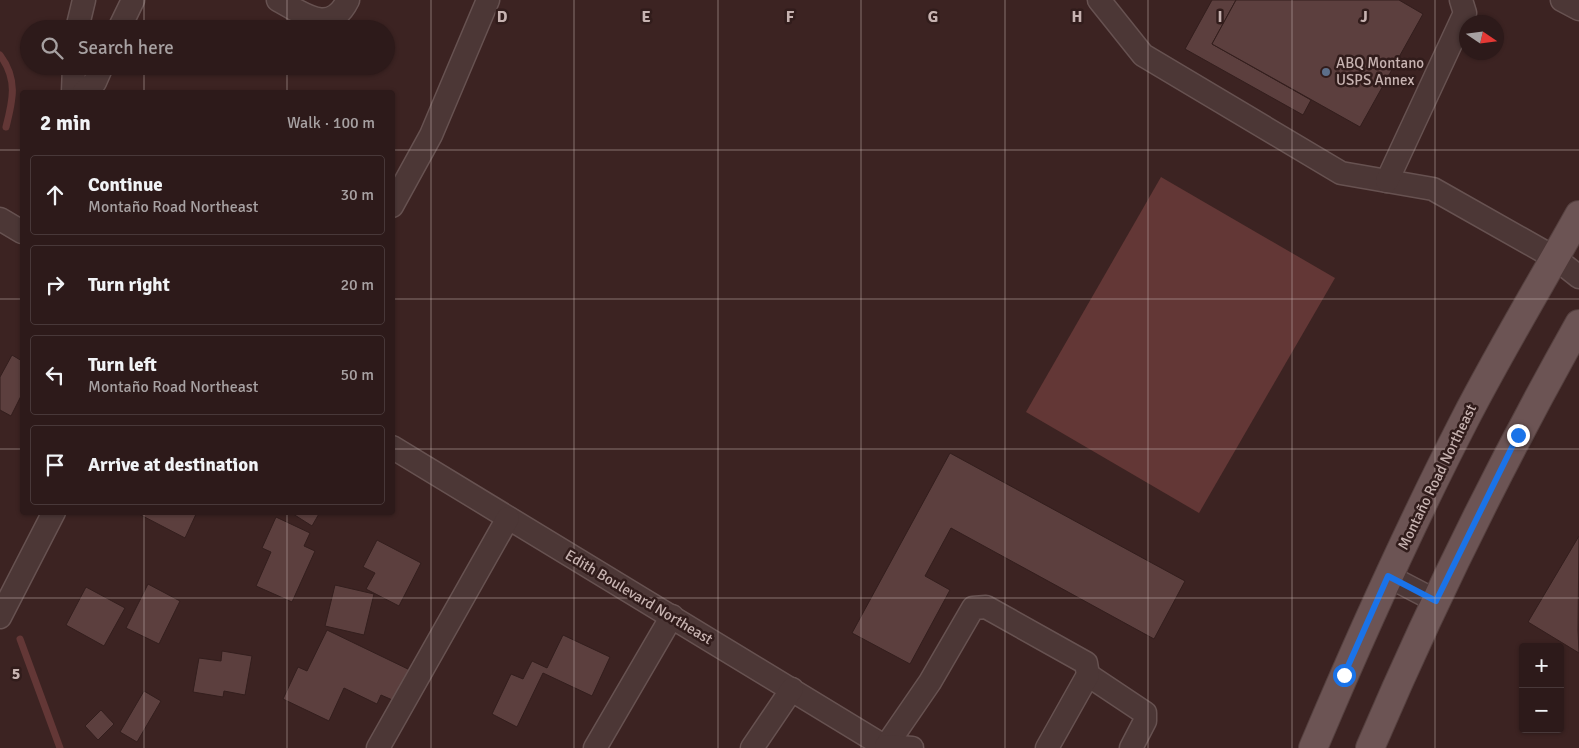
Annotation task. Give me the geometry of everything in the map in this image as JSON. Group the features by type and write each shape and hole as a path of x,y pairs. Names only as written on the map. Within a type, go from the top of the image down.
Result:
{"main road":[{"name":"Montaño Road Northeast","path":"1313,748 1388,576 1465,418 1579,215"},
{"path":"1370,748 1436,601 1518,435 1579,324"}],"street":[{"path":"79,20 84,0"},
{"path":"123,20 133,0"},
{"path":"278,0 316,20 333,18 342,12 348,0"},
{"path":"395,201 431,135 488,0"},
{"path":"1099,0 1143,55 1341,173 1433,189 1555,258 1579,277"},
{"path":"1387,181 1465,13 1461,0"},
{"path":"1562,0 1579,10"},
{"path":"73,90 74,75"},
{"path":"86,90 95,82 98,75"},
{"path":"0,219 20,229"},
{"name":"Edith Boulevard Northeast","path":"395,449 886,747 912,748"},
{"path":"0,617 52,515"},
{"path":"378,748 508,518"},
{"path":"1388,576 1436,601"},
{"path":"886,747 930,682 973,608 986,607 1086,663 1088,675 1047,748"},
{"path":"595,748 672,616"},
{"path":"1088,675 1144,713 1146,721 1131,748"},
{"path":"752,748 792,690"}],"shaded area":[{"path":"1161,177 1335,278 1199,513 1026,412"}],"building":[{"path":"1212,0 1236,0 1212,44 1311,100 1303,115 1185,49"},
{"name":"ABQ Montano USPS Annex","path":"1236,0 1399,0 1423,14 1360,127 1212,44"},
{"path":"12,355 20,360 20,398 11,416 0,410 0,377"},
{"path":"950,453 1185,581 1154,639 951,528 925,576 950,590 910,664 852,633"},
{"path":"141,515 196,515 185,538"},
{"path":"295,515 318,515 312,526"},
{"path":"276,517 310,533 304,546 315,551 292,602 256,586 271,552 262,548"},
{"path":"1579,536 1579,653 1528,622"},
{"path":"377,540 421,563 399,606 366,589 375,573 363,567"},
{"path":"148,584 180,601 159,644 126,628"},
{"path":"335,585 374,594 364,635 325,626"},
{"path":"86,587 125,608 104,646 66,625"},
{"path":"327,630 412,671 397,702 381,695 377,704 344,688 329,721 283,699 298,667 307,671"},
{"path":"563,635 610,657 592,696 543,673 517,727 492,714 511,674 523,679 532,661 547,668"},
{"path":"222,651 252,656 245,695 224,691 223,697 193,692 199,658 221,661"},
{"path":"144,691 161,701 137,742 120,732"},
{"path":"101,710 114,724 98,740 85,726"}],"waterway":[{"path":"0,55 6,64 12,81 11,108 6,127"},
{"path":"20,639 60,748"}],"place":[{"name":"ABQ Montano USPS Annex","path":"1326,72"}],"route":[{"path":"1344,675 1388,576 1436,601 1518,435"}]}
